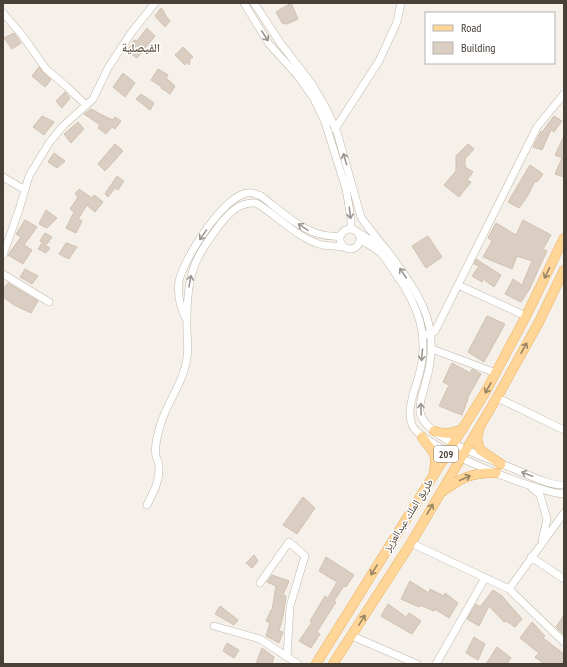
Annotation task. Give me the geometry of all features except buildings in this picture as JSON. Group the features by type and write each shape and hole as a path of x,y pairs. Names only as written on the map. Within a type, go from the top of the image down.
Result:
{"main road":[{"name":"طريق الملك عبدالعزيز","path":"316,664 447,452 463,429 496,373 564,238"},
{"name":"طريق الملك عبدالعزيز","path":"333,664 411,543 539,322 564,270"},
{"path":"480,425 477,440 480,450 501,464"},
{"path":"434,431 443,434 463,429"},
{"path":"422,437 433,451 435,461 434,473"},
{"path":"438,495 454,483 470,475 484,472 496,473"}],"street":[{"path":"3,255 29,176 49,143 63,126 93,99 108,68 131,33 155,3"},
{"path":"244,3 270,44 298,76 314,99 325,122 346,189 351,218 351,228"},
{"path":"254,3 281,44 312,84 326,108 336,129 361,217 414,288 424,308 432,349 420,412 426,424 434,431 465,450 545,481 564,484"},
{"path":"336,129 379,61 397,22 401,3"},
{"path":"3,13 22,35 46,69 86,106"},
{"path":"422,336 435,331 537,127 564,94"},
{"path":"3,177 25,190"},
{"path":"186,320 180,307 178,295 182,274 195,246 222,210 236,197 246,193 254,193 261,196 313,233 322,236 340,236"},
{"path":"147,505 157,483 159,468 156,454 156,440 161,422 181,377 187,358 188,340 186,320 193,268 213,234 226,217 241,205 248,202 256,203 300,234 323,245 351,249 355,248 360,243 360,236"},
{"path":"344,247 340,241 340,236 345,230 351,228 357,231 360,236 381,253 414,303 420,319 423,355 410,407 412,425 422,437 447,452 496,473 527,485 564,494"},
{"path":"360,236 386,249"},
{"path":"3,274 49,302"},
{"path":"458,285 526,316"},
{"path":"432,349 496,373"},
{"path":"496,397 564,430"},
{"path":"527,485 540,495 547,519 540,546"},
{"path":"509,589 564,513"},
{"path":"260,583 289,542 305,556 290,606 287,657"},
{"path":"411,543 509,589 564,642"},
{"path":"532,557 564,579"},
{"path":"436,664 485,578"},
{"path":"214,626 260,639 298,664"},
{"path":"352,636 417,664"}],"district":[{"name":"الفيصلية","path":"141,47"}]}
